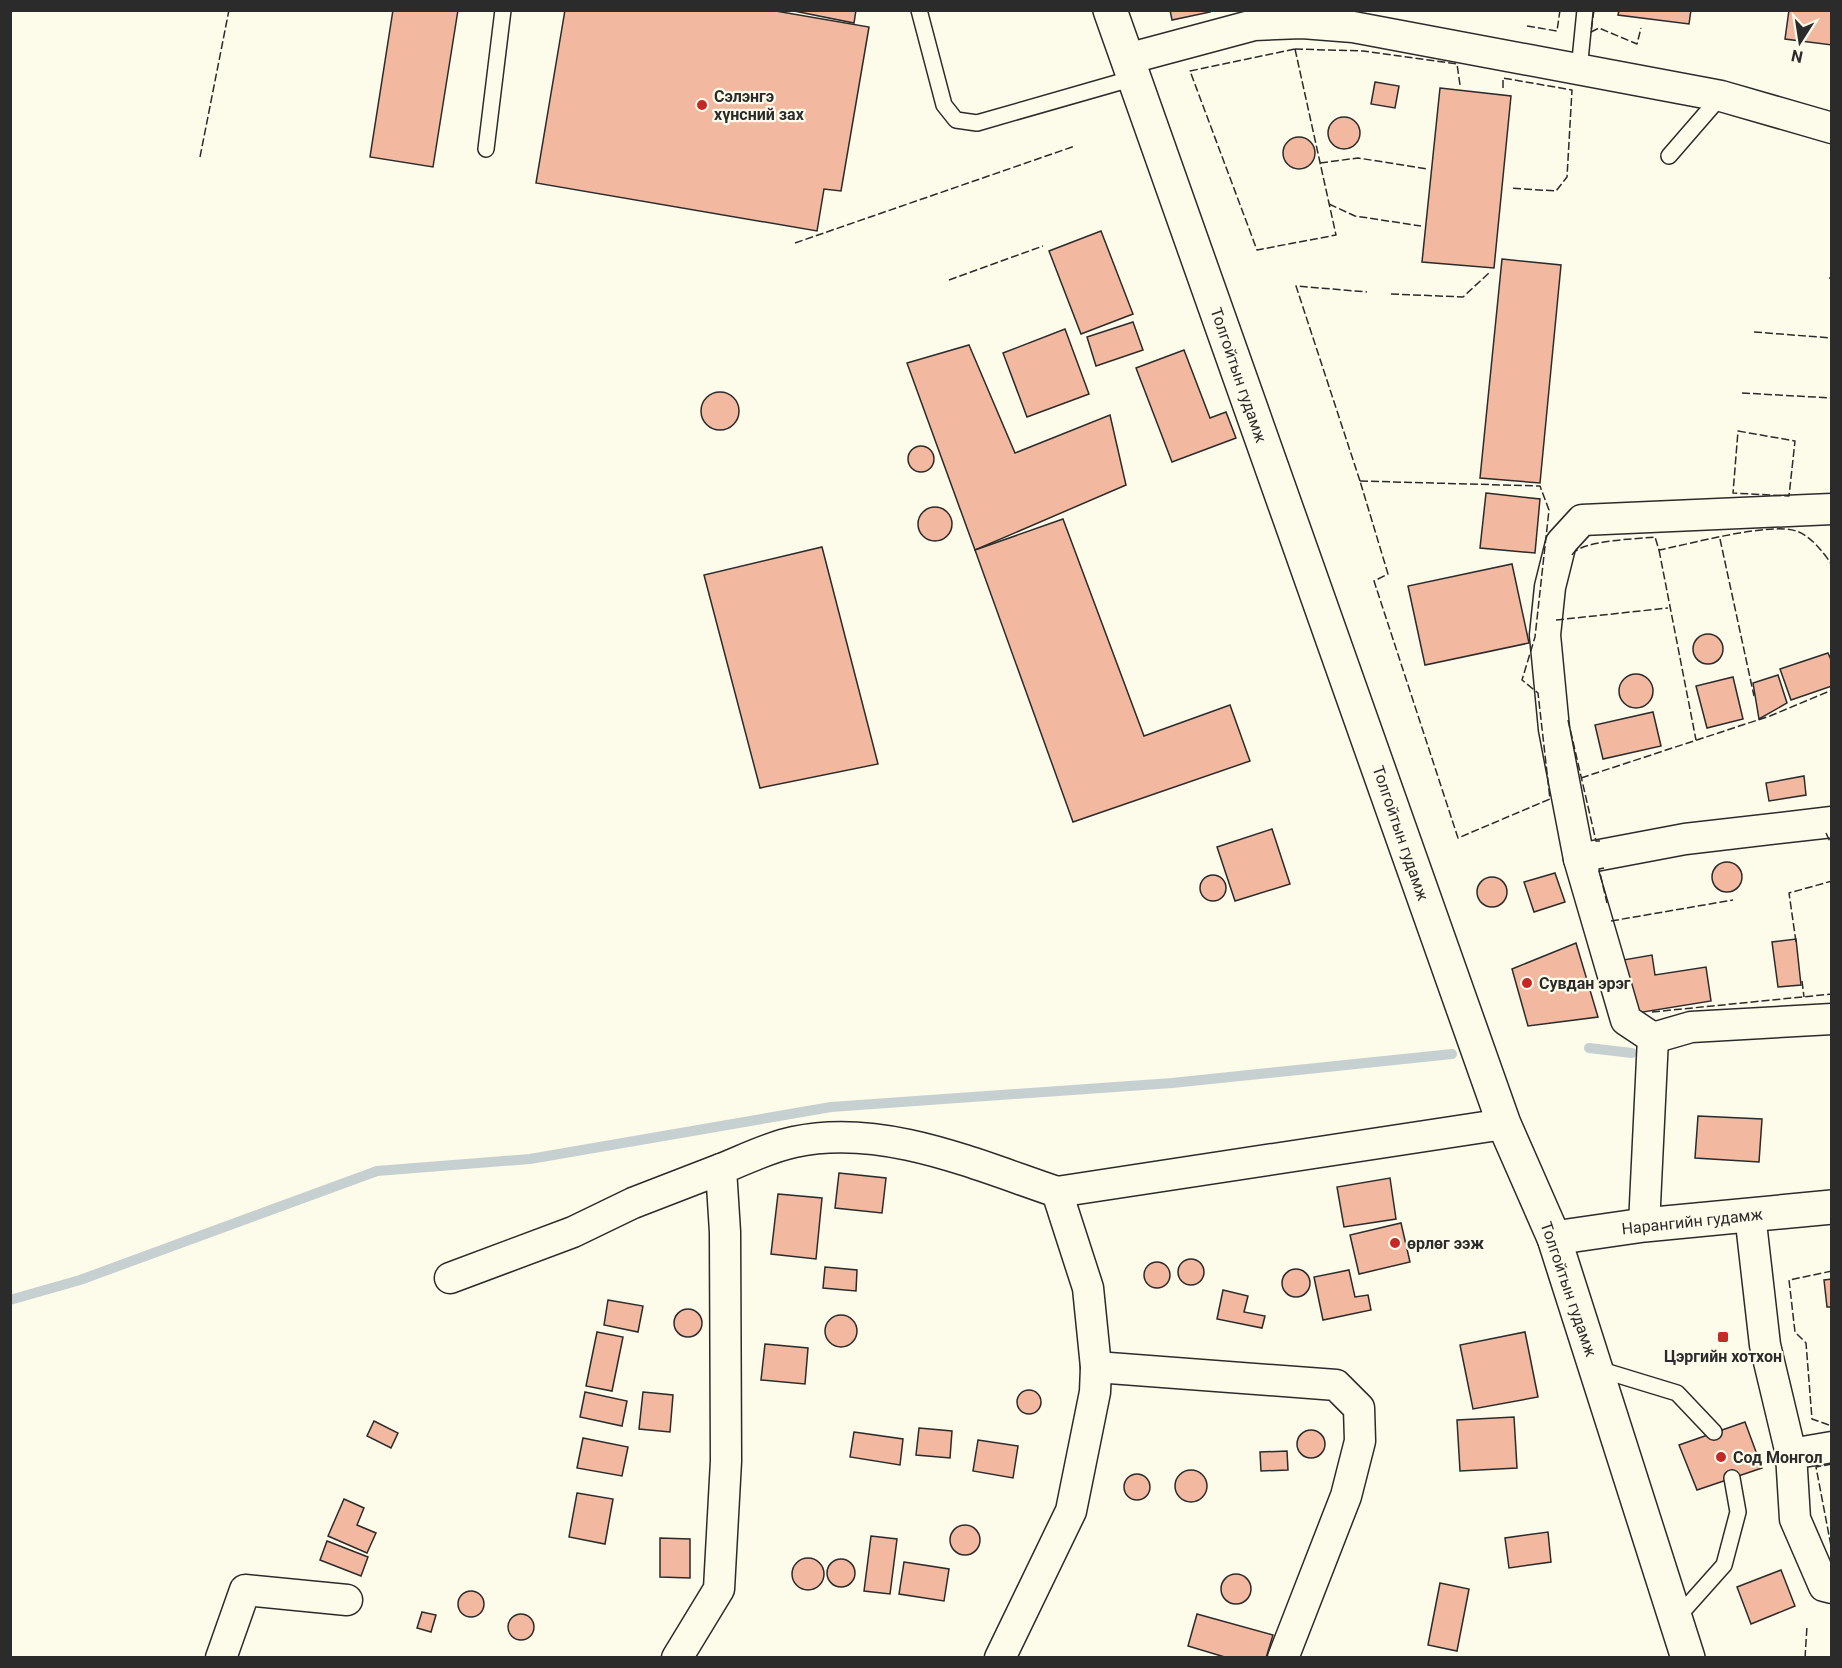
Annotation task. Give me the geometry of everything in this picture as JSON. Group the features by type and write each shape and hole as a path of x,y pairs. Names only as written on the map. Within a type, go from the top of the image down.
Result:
{"main road":[{"name":"Толгойтын гудамж","path":"1110,10 1504,1124 1554,1239 1688,1658"},
{"name":"Нарангийн гудамж","path":"1554,1239 1644,1225 1832,1207"}],"street":[{"path":"1131,69 1254,25 1302,23 1353,27 1721,96 1832,128"},
{"path":"1832,509 1582,519 1561,543 1550,586 1545,634 1554,729 1579,859 1626,1020 1653,1038 1691,1027 1832,1020"},
{"path":"1579,859 1729,833 1832,822"},
{"path":"1644,1225 1653,1038"},
{"path":"450,1278 573,1232 633,1203 793,1142 856,1135 952,1156 1057,1192 1504,1124"},
{"path":"677,1658 719,1589 726,1461 725,1232 721,1169"},
{"path":"1000,1658 1071,1511 1095,1392 1096,1367 1088,1288 1057,1192"},
{"path":"1750,1214 1765,1345 1791,1455 1795,1519 1824,1586 1832,1588"},
{"path":"1096,1367 1336,1385 1359,1408 1360,1441 1346,1496 1283,1658"},
{"path":"1791,1455 1832,1446"},
{"path":"221,1658 245,1590 347,1600"}],"lane":[{"path":"486,149 503,10"},
{"path":"919,10 944,105 956,120 977,123 1131,69"},
{"path":"1579,70 1585,10"},
{"path":"1669,156 1721,96"},
{"path":"1595,1368 1677,1393 1714,1432"},
{"path":"1675,1620 1724,1565 1738,1512 1732,1478"}],"building":[{"path":"393,10 458,10 433,167 370,157"},
{"name":"Сэлэнгэ хүнсний зах","path":"565,10 770,10 869,27 841,191 824,189 817,231 536,183"},
{"path":"789,10 856,10 854,23"},
{"path":"1170,10 1209,10 1210,12 1172,20"},
{"path":"1619,10 1691,10 1689,24 1618,15"},
{"path":"1789,10 1832,10 1832,45 1785,39"},
{"path":"1375,82 1399,86 1395,108 1371,104"},
{"path":"1440,88 1511,96 1494,268 1422,262"},
{"path":"1344,117 1355,122 1360,133 1355,144 1344,149 1333,144 1328,133 1333,122"},
{"path":"1299,137 1310,142 1315,153 1310,164 1299,169 1288,164 1283,153 1288,142"},
{"path":"1101,231 1133,314 1081,334 1049,251"},
{"path":"1502,259 1561,265 1540,483 1480,478"},
{"path":"1133,322 1143,350 1096,366 1087,337"},
{"path":"1065,329 1089,394 1027,417 1003,353"},
{"path":"969,345 1015,453 1110,415 1126,485 975,550 907,363"},
{"path":"1184,350 1210,418 1226,412 1236,438 1172,462 1136,368"},
{"path":"720,392 733,398 739,411 733,424 720,430 707,424 701,411 707,398"},
{"path":"921,446 930,450 934,459 930,468 921,472 912,468 908,459 912,450"},
{"path":"1486,493 1540,499 1535,553 1480,548"},
{"path":"935,507 947,512 952,524 947,536 935,541 923,536 918,524 923,512"},
{"path":"1063,519 1144,736 1230,705 1250,761 1073,822 975,550"},
{"path":"822,547 878,764 760,788 704,575"},
{"path":"1512,564 1529,643 1425,665 1408,586"},
{"path":"1708,634 1719,638 1723,649 1719,660 1708,664 1697,660 1693,649 1697,638"},
{"path":"1828,653 1832,662 1832,686 1791,700 1780,669"},
{"path":"1636,674 1648,679 1653,691 1648,703 1636,708 1624,703 1619,691 1624,679"},
{"path":"1778,675 1787,703 1759,719 1753,683"},
{"path":"1733,677 1743,719 1707,728 1696,686"},
{"path":"1653,712 1661,746 1603,759 1595,725"},
{"path":"1804,776 1806,795 1769,801 1766,783"},
{"path":"1272,829 1290,884 1235,901 1217,847"},
{"path":"1727,862 1738,866 1742,877 1738,888 1727,892 1716,888 1712,877 1716,866"},
{"path":"1555,873 1565,902 1534,912 1524,882"},
{"path":"1213,875 1222,879 1226,888 1222,897 1213,901 1204,897 1200,888 1204,879"},
{"path":"1492,877 1503,881 1507,892 1503,903 1492,907 1481,903 1477,892 1481,881"},
{"path":"1796,939 1801,985 1778,987 1772,942"},
{"path":"1576,943 1598,1017 1528,1026 1512,969"},
{"path":"1652,955 1655,975 1706,967 1711,1001 1631,1014 1623,960"},
{"path":"1698,1116 1762,1119 1759,1162 1695,1158"},
{"path":"839,1173 886,1178 882,1213 835,1208"},
{"path":"1390,1178 1396,1219 1344,1227 1337,1187"},
{"path":"778,1194 822,1198 816,1259 771,1254"},
{"path":"1401,1223 1410,1262 1359,1274 1350,1235"},
{"path":"1191,1259 1200,1263 1204,1272 1200,1281 1191,1285 1182,1281 1178,1272 1182,1263"},
{"path":"1157,1262 1166,1266 1170,1275 1166,1284 1157,1288 1148,1284 1144,1275 1148,1266"},
{"path":"825,1267 857,1270 856,1291 823,1288"},
{"path":"1296,1269 1306,1273 1310,1283 1306,1293 1296,1297 1286,1293 1282,1283 1286,1273"},
{"path":"1349,1270 1355,1297 1368,1295 1371,1310 1323,1320 1314,1277"},
{"path":"1832,1279 1832,1307 1827,1307 1824,1280"},
{"path":"1223,1290 1248,1296 1244,1312 1265,1316 1262,1328 1217,1319"},
{"path":"608,1300 643,1306 638,1332 604,1325"},
{"path":"688,1309 698,1313 702,1323 698,1333 688,1337 678,1333 674,1323 678,1313"},
{"path":"841,1315 852,1320 857,1331 852,1342 841,1347 830,1342 825,1331 830,1320"},
{"path":"597,1332 623,1337 612,1391 586,1386"},
{"path":"1525,1332 1538,1397 1473,1409 1460,1345"},
{"path":"765,1344 808,1348 805,1384 761,1380"},
{"path":"1029,1390 1037,1394 1041,1402 1037,1410 1029,1414 1021,1410 1017,1402 1021,1394"},
{"path":"585,1392 627,1401 622,1426 580,1417"},
{"path":"643,1392 673,1395 670,1432 639,1429"},
{"path":"1514,1417 1517,1468 1460,1471 1457,1420"},
{"path":"374,1421 398,1433 391,1448 367,1436"},
{"name":"Сод Монгол","path":"1745,1422 1762,1468 1697,1490 1679,1445"},
{"path":"919,1428 952,1431 950,1458 916,1455"},
{"path":"1311,1430 1321,1434 1325,1444 1321,1454 1311,1458 1301,1454 1297,1444 1301,1434"},
{"path":"854,1432 903,1439 900,1465 850,1457"},
{"path":"583,1438 628,1447 622,1476 577,1468"},
{"path":"978,1440 1018,1446 1013,1478 973,1471"},
{"path":"1287,1451 1288,1470 1261,1471 1260,1452"},
{"path":"1191,1470 1202,1475 1207,1486 1202,1497 1191,1502 1180,1497 1175,1486 1180,1475"},
{"path":"1137,1474 1146,1478 1150,1487 1146,1496 1137,1500 1128,1496 1124,1487 1128,1478"},
{"path":"577,1493 613,1499 605,1544 569,1537"},
{"path":"344,1499 364,1508 357,1525 376,1533 367,1553 328,1536"},
{"path":"965,1525 976,1529 980,1540 976,1551 965,1555 954,1551 950,1540 954,1529"},
{"path":"1548,1532 1551,1562 1509,1568 1505,1538"},
{"path":"871,1536 897,1539 890,1594 864,1591"},
{"path":"660,1538 690,1539 690,1578 660,1577"},
{"path":"327,1541 368,1557 361,1576 320,1560"},
{"path":"808,1558 819,1563 824,1574 819,1585 808,1590 797,1585 792,1574 797,1563"},
{"path":"841,1559 851,1563 855,1573 851,1583 841,1587 831,1583 827,1573 831,1563"},
{"path":"904,1562 949,1569 944,1601 899,1594"},
{"path":"1781,1570 1795,1606 1751,1624 1737,1587"},
{"path":"1236,1574 1246,1579 1251,1589 1246,1599 1236,1604 1226,1599 1221,1589 1226,1579"},
{"path":"1440,1583 1469,1589 1457,1651 1428,1645"},
{"path":"471,1591 480,1595 484,1604 480,1613 471,1617 462,1613 458,1604 462,1595"},
{"path":"422,1612 436,1615 431,1632 417,1628"},
{"path":"521,1614 530,1618 534,1627 530,1636 521,1640 512,1636 508,1627 512,1618"},
{"path":"1197,1614 1273,1635 1266,1658 1228,1658 1188,1646"}],"waterway":[{"path":"1589,1048 1632,1053"},
{"path":"10,1300 80,1280 377,1171 530,1159 831,1107 1172,1083 1452,1054"}],"fence":[{"path":"200,157 229,10"},
{"path":"1527,26 1557,31 1560,10"},
{"path":"1594,10 1591,32 1599,28 1637,44 1641,28"},
{"path":"1295,49 1336,235 1257,250 1190,71 1295,49"},
{"path":"1295,49 1363,51 1457,64 1460,85"},
{"path":"1503,88 1503,78 1572,90 1567,177 1556,191 1510,188"},
{"path":"795,243 1075,146"},
{"path":"1320,163 1358,158 1428,169"},
{"path":"1329,204 1355,216 1421,226"},
{"path":"949,280 1043,246"},
{"path":"1391,294 1463,297 1490,272"},
{"path":"1360,481 1296,286 1367,292"},
{"path":"1754,332 1832,338"},
{"path":"1742,393 1832,398"},
{"path":"1738,431 1795,441 1789,496 1733,493 1738,431"},
{"path":"1360,481 1540,486 1549,510 1535,637 1522,680 1538,693 1550,799 1458,838 1374,581 1388,574 1360,481"},
{"path":"1572,555 1586,546 1610,541 1655,537 1659,550 1749,531 1784,529 1806,536 1821,550 1832,565"},
{"path":"1720,539 1754,696"},
{"path":"1659,550 1696,740"},
{"path":"1556,620 1668,608"},
{"path":"1581,778 1770,716 1832,690"},
{"path":"1568,720 1596,841 1600,841"},
{"path":"1826,833 1832,846"},
{"path":"1604,868 1599,869 1607,903"},
{"path":"1796,942 1789,893 1832,881"},
{"path":"1611,921 1733,900"},
{"path":"1802,981 1804,997"},
{"path":"1652,1012 1832,994"},
{"path":"1832,1271 1789,1280 1795,1332 1806,1343 1812,1419 1832,1426"},
{"path":"1832,1464 1816,1467 1832,1551"},
{"path":"1805,1658 1807,1626"}],"place":[{"name":"Сэлэнгэ хүнсний зах","path":"702,105"},
{"name":"Сувдан эрэг","path":"1527,983"},
{"name":"өрлөг ээж","path":"1395,1243"},
{"name":"Цэргийн хотхон","path":"1723,1337"},
{"name":"Сод Монгол","path":"1721,1457"}]}
